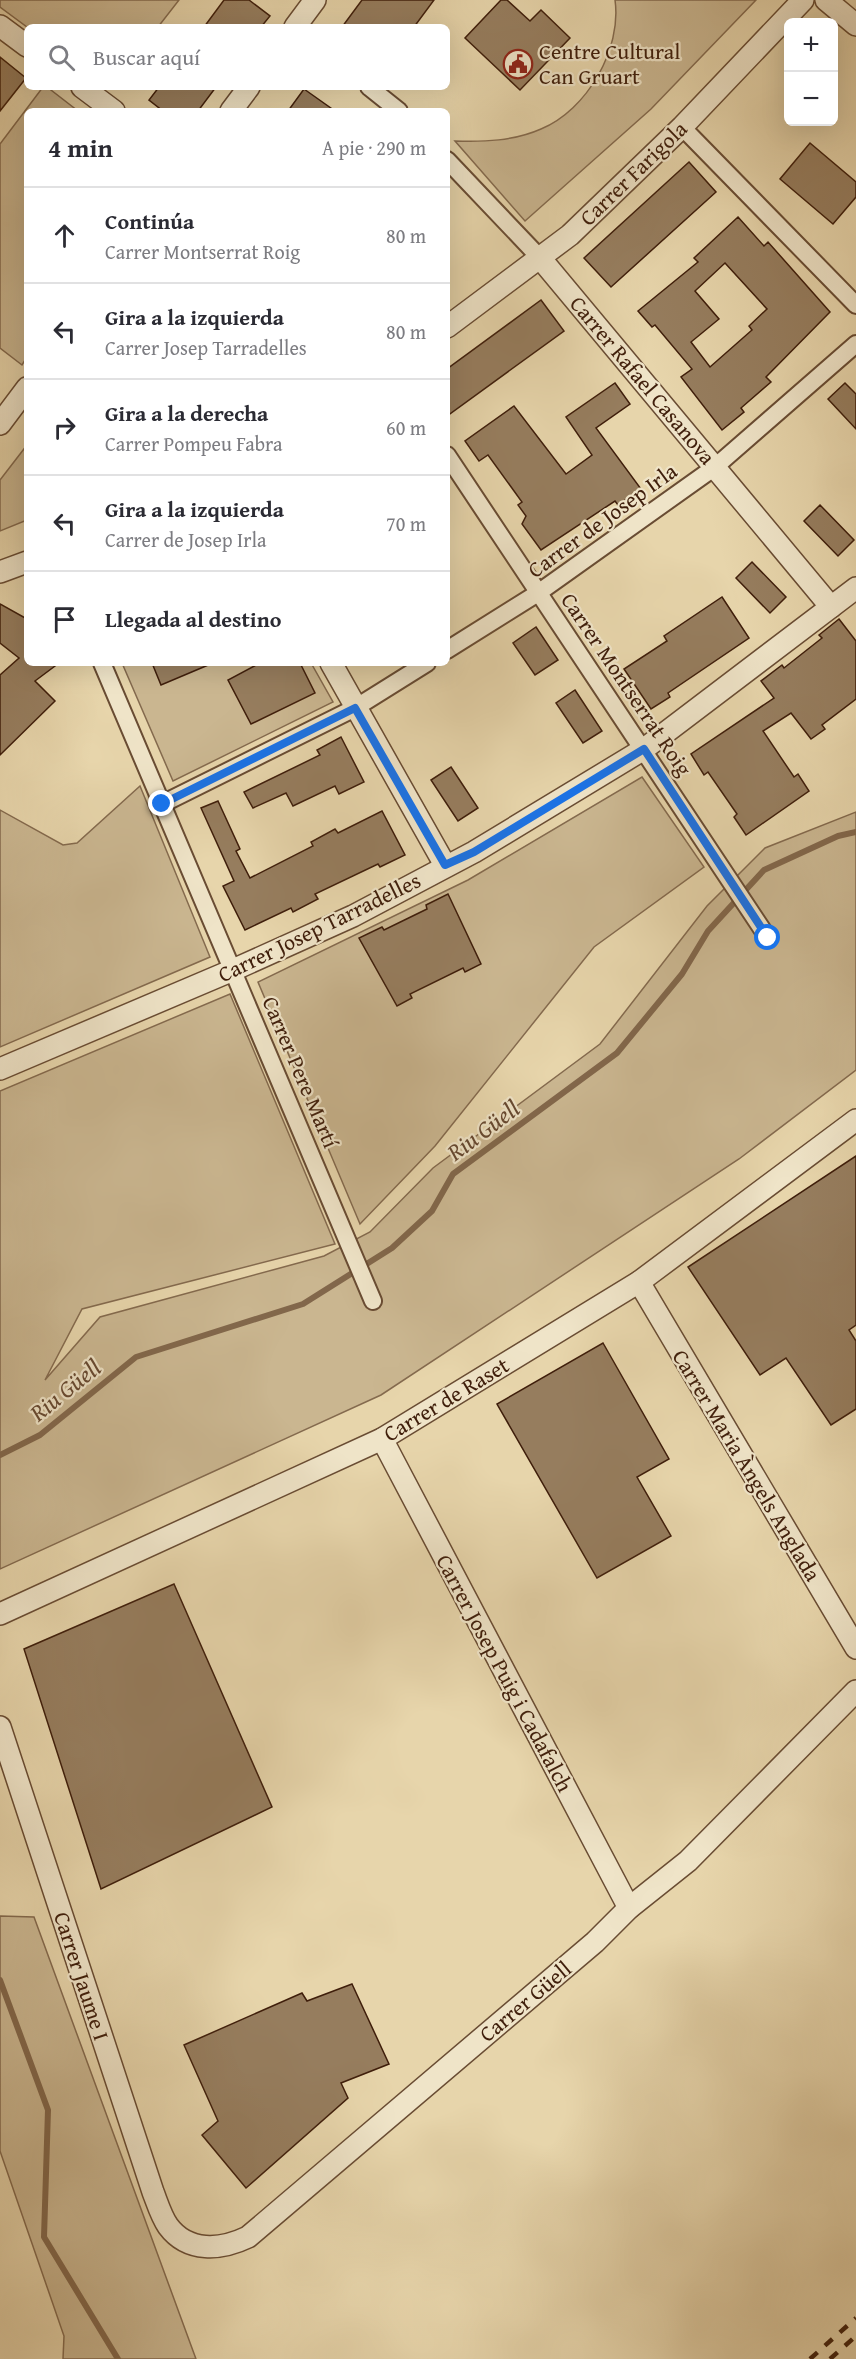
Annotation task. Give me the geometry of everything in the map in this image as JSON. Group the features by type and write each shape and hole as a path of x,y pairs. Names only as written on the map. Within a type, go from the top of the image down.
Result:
{"street":[{"path":"297,24 315,0"},
{"name":"Carrer Farigola","path":"450,325 541,259 570,235 682,127 803,0"},
{"path":"825,0 856,25"},
{"path":"0,26 24,44"},
{"path":"86,90 110,108"},
{"path":"233,108 247,90"},
{"path":"373,90 395,108"},
{"path":"682,127 856,305"},
{"name":"Carrer Rafael Casanova","path":"450,163 541,259 716,466 831,607"},
{"name":"Carrer de Josep Irla","path":"450,648 538,593 716,466 856,344"},
{"path":"0,424 24,392"},
{"name":"Carrer Montserrat Roig","path":"450,460 768,938"},
{"path":"0,572 24,563"},
{"name":"Carrer Josep Tarradelles","path":"0,1069 233,970 352,916 445,865 474,852 644,749 856,588"},
{"name":"Carrer Pere Martí","path":"103,666 373,1301"},
{"path":"333,666 445,865"},
{"path":"162,804 355,708 421,666"},
{"name":"Carrer de Raset","path":"0,1614 382,1438 639,1282 856,1120"},
{"name":"Carrer Maria Àngels Anglada","path":"639,1282 856,1648"},
{"name":"Carrer Josep Puig i Cadafalch","path":"382,1438 629,1908"},
{"name":"Carrer Güell","path":"167,2225 178,2236 204,2247 230,2245 248,2236 595,1942 629,1908 688,1861 856,1691"},
{"name":"Carrer Jaume I","path":"0,1726 153,2192 167,2225"}],"shaded area":[{"path":"0,0 179,0 160,24 24,25 0,7"},
{"path":"615,0 756,0 651,109 525,221 455,141 488,141 531,133 558,120 573,108 598,76 607,57 616,19"},
{"path":"41,90 51,90 74,108 27,108"},
{"path":"24,112 24,362 22,365 0,348 0,144"},
{"path":"24,449 24,521 0,531 0,480"},
{"path":"123,666 313,666 333,702 173,781"},
{"path":"642,777 704,867 594,947 435,1146 360,1224 258,982 468,880"},
{"path":"140,786 210,957 0,1047 0,810 63,845 77,843"},
{"path":"856,812 856,1070 739,1159 381,1395 0,1569 0,1091 230,994 335,1244 82,1309 45,1380 100,1317 324,1256 370,1232 433,1168 600,1044 707,906 765,848"},
{"path":"0,1916 34,1917 196,2359 63,2359 64,2336 0,2151"}],"building":[{"path":"224,0 249,0 270,16 263,24 206,24"},
{"path":"362,0 434,0 416,24 344,24"},
{"name":"Centre Cultural Can Gruart","path":"501,0 507,0 530,21 541,10 570,38 520,90 465,38"},
{"path":"0,57 24,76 24,81 0,111"},
{"path":"157,90 214,90 200,108 159,108 149,100"},
{"path":"305,90 331,108 290,108"},
{"path":"810,143 856,182 856,197 833,224 780,179"},
{"path":"689,162 716,192 611,287 584,258"},
{"path":"738,217 764,246 768,242 830,312 766,377 771,382 741,408 744,412 722,430 681,377 692,369 655,325 652,327 638,311 698,262 694,258","holes":["725,263 767,309 749,326 752,330 710,367 691,342 719,319 695,291"]},
{"path":"541,300 564,331 450,414 450,367"},
{"path":"615,383 630,404 596,428 641,489 618,505 615,501 541,550 522,524 526,516 518,505 522,502 488,455 479,461 465,441 514,406 566,474 592,455 566,417"},
{"path":"845,383 856,394 856,429 828,399"},
{"path":"820,505 854,540 838,556 804,521"},
{"path":"752,562 786,597 770,613 736,578"},
{"path":"722,597 749,638 668,693 670,697 651,709 624,669 667,641 664,636"},
{"path":"0,604 24,617 24,666 55,666 35,681 55,701 0,755 0,675 19,658 0,643"},
{"path":"839,619 856,641 856,699 822,725 825,729 811,739 791,713 763,731 794,777 798,774 809,791 746,835 734,817 737,814 708,772 704,775 691,754 774,698 761,681 782,665 784,668 822,638 819,635"},
{"path":"536,627 558,660 535,675 513,643"},
{"path":"153,666 206,666 161,685"},
{"path":"254,666 302,666 315,693 251,724 228,680"},
{"path":"575,690 602,731 583,743 556,703"},
{"path":"341,737 364,782 339,794 335,786 293,806 286,793 253,808 244,792 320,755 317,750"},
{"path":"451,767 478,808 458,821 431,780"},
{"path":"218,801 240,849 236,851 250,878 313,846 311,842 335,829 338,833 382,811 405,855 380,867 378,864 315,894 318,899 293,912 291,908 245,930 223,886 234,881 201,808"},
{"path":"448,894 481,964 465,972 463,968 410,994 412,998 397,1006 359,938 382,927 384,930 427,909 426,905"},
{"path":"856,1156 856,1325 849,1330 856,1341 856,1409 831,1425 786,1358 760,1375 688,1267"},
{"path":"603,1343 669,1459 637,1477 671,1536 597,1578 497,1404"},
{"path":"174,1584 272,1807 101,1889 24,1649"},
{"path":"352,1984 389,2064 341,2083 348,2098 246,2188 202,2135 218,2121 184,2045 302,1993 307,2001"}],"waterway":[{"name":"Riu Güell","path":"0,1455 40,1435 136,1357 303,1304 392,1248 432,1211 453,1174 617,1053 682,974 708,931 764,870 838,836 856,832"},
{"path":"0,1980 48,2110 44,2237 118,2359"}],"railway":[{"path":"810,2359 856,2318"},
{"path":"830,2359 856,2336"}],"place":[{"name":"Centre Cultural Can Gruart","path":"518,64"}],"route":[{"path":"162,804 355,708 445,865 474,852 644,749 768,938"}]}
